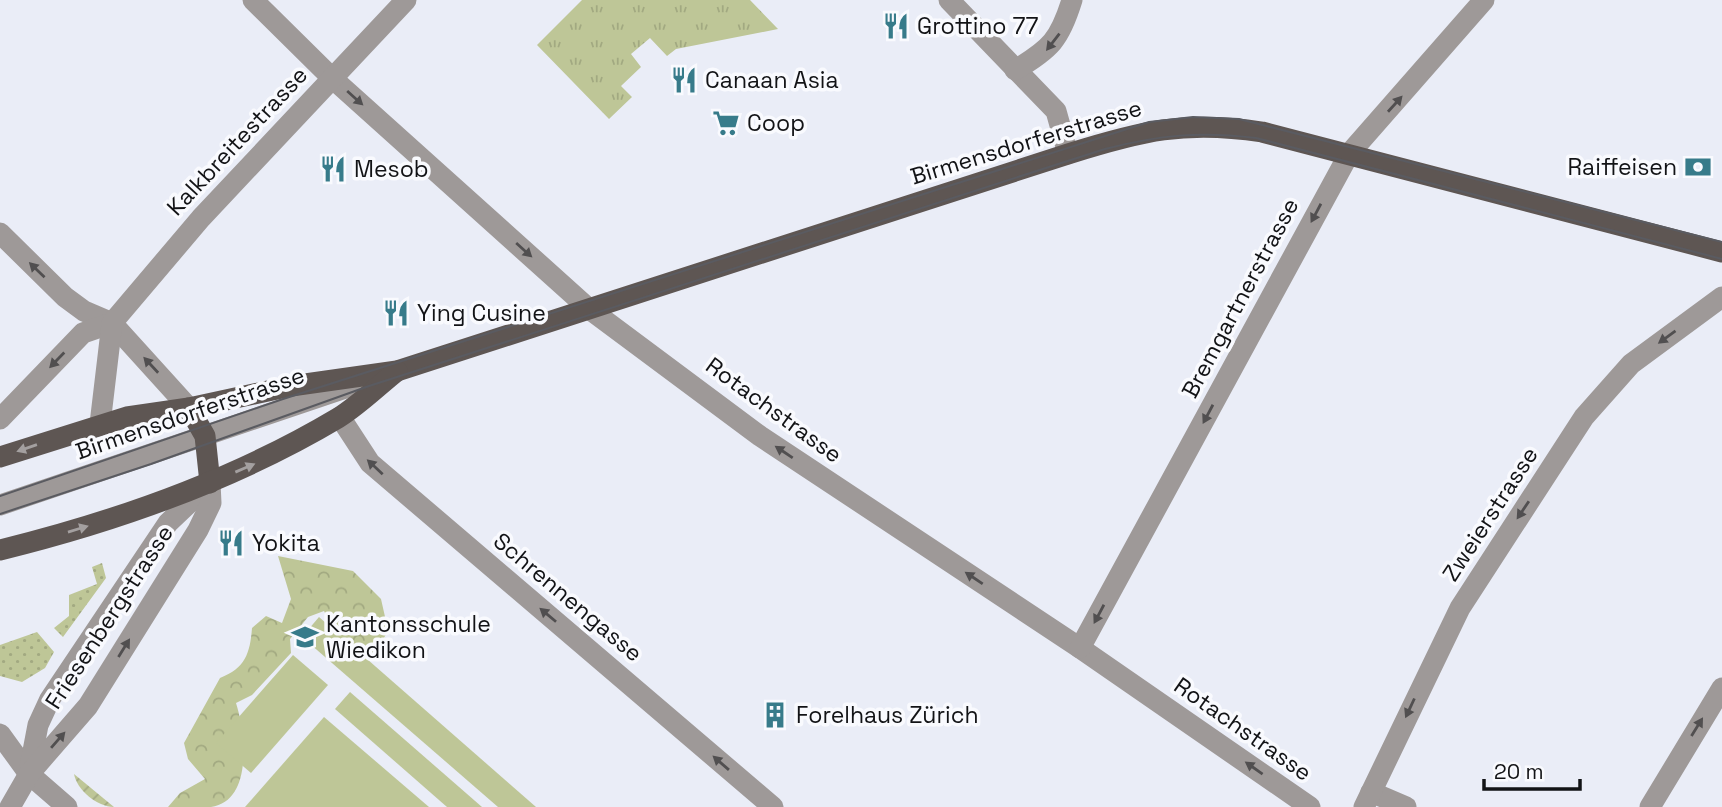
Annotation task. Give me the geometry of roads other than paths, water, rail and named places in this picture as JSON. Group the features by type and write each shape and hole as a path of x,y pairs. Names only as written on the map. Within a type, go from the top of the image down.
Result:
{"main road":[{"name":"Birmensdorferstrasse","path":"0,457 100,424 148,412 189,408 290,386 397,371 1068,153 1129,135 1192,125 1262,132 1722,252"},
{"name":"Birmensdorferstrasse","path":"0,550 128,513 258,463 340,417 397,371"},
{"path":"189,408 205,436 210,483"}],"street":[{"name":"Rotachstrasse","path":"253,0 332,78 588,308 760,436 1080,648 1310,807"},
{"name":"Kalkbreitestrasse","path":"0,419 83,333 112,323 201,218 405,0"},
{"path":"949,0 1056,111 1068,153"},
{"path":"1015,70 1045,52 1062,30 1072,0"},
{"name":"Bremgartnerstrasse","path":"1080,648 1349,154 1484,0"},
{"path":"0,233 65,297 84,311 112,323 189,408"},
{"name":"Zweierstrasse","path":"1367,799 1461,608 1584,418 1631,364 1722,296"},
{"path":"100,424 112,323"},
{"name":"Birmensdorferstrasse","path":"0,505 397,371"},
{"name":"Schrennengasse","path":"340,417 370,463 773,807"},
{"path":"29,774 38,725 50,699 161,532 210,483"},
{"name":"Friesenbergstrasse","path":"9,807 29,774 88,706 198,530 211,503 210,483"},
{"path":"1650,807 1722,688"},
{"path":"0,734 29,774 67,807"},
{"path":"1367,799 1406,807"}],"tram line":[{"path":"0,496 283,399 1149,122 1193,117 1239,119 1722,242"},
{"path":"0,514 151,464 369,386 1105,149 1143,140 1198,135 1256,138 1722,259"}],"place":[{"name":"Grottino 77","path":"896,26"},
{"name":"Canaan Asia","path":"684,80"},
{"name":"Coop","path":"726,123"},
{"name":"Raiffeisen","path":"1698,167"},
{"name":"Mesob","path":"333,169"},
{"name":"Ying Cusine","path":"396,313"},
{"name":"Yokita","path":"231,543"},
{"name":"Kantonsschule Wiedikon","path":"305,637"},
{"name":"Forelhaus Zürich","path":"775,715"}]}
